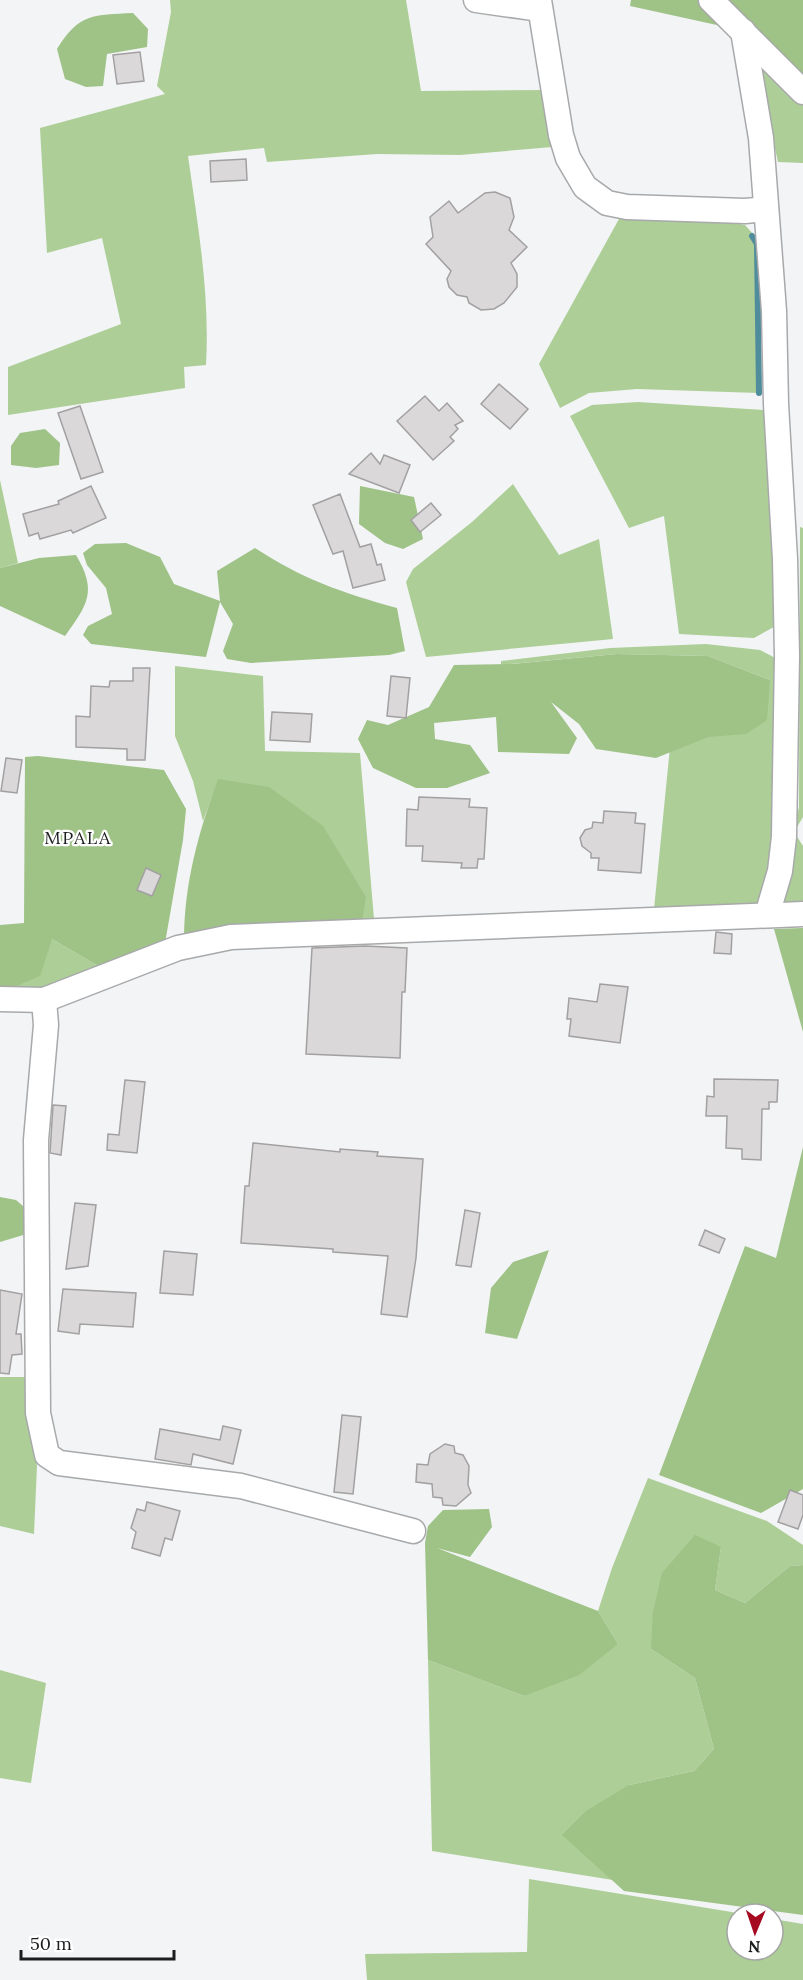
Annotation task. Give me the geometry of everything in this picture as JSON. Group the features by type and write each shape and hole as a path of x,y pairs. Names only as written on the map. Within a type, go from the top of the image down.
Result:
{"street":[{"path":"476,0 539,5 561,135 568,159 585,187 607,203 627,207 745,211 766,209"},
{"path":"711,0 803,92"},
{"path":"743,31 761,138 774,311 787,656 784,837 780,870 767,915"},
{"path":"0,999 44,1000 178,948 231,937 803,914"},
{"path":"44,1000 46,1025 36,1140 38,1413 47,1455 59,1462 241,1486 413,1532"}],"green space":[{"path":"170,0 406,0 421,91 546,90 552,147 460,155 377,154 267,162 264,148 188,156 205,286 206,365 184,367 185,388 8,415 8,367 121,324 102,238 47,253 40,128 165,94 157,86 171,12"},
{"path":"631,0 702,0 726,27 630,6"},
{"path":"724,0 803,0 803,81"},
{"path":"133,13 148,29 147,47 107,54 103,86 86,87 65,79 57,49 73,28 89,18 108,14"},
{"path":"756,62 803,103 803,163 778,162"},
{"path":"619,219 714,219 745,225 764,246 759,393 637,389 589,393 560,408 539,364"},
{"path":"638,402 766,410 781,623 754,638 679,634 664,516 629,528 570,416 592,405"},
{"path":"45,429 60,443 59,465 36,468 11,465 11,446 20,433"},
{"path":"0,480 18,563 0,568"},
{"path":"513,484 559,555 599,539 613,639 426,657 406,582 413,569 472,522"},
{"path":"360,486 414,497 423,539 403,549 385,543 359,524"},
{"path":"800,527 803,528 803,817 794,832 803,846 803,906 775,909 799,807"},
{"path":"126,543 160,557 174,584 220,601 217,571 255,548 306,577 359,597 397,608 405,651 389,655 251,663 227,659 223,651 233,624 220,602 206,657 91,644 83,635 88,626 112,614 106,588 87,565 83,553 95,544"},
{"path":"76,555 87,579 87,598 84,607 65,636 0,606 0,568 39,558"},
{"path":"706,644 760,650 779,660 779,840 761,907 654,909 671,737 770,680 708,656 617,654 501,665 501,661 610,648"},
{"path":"617,654 708,656 770,680 767,720 746,734 708,737 656,758 596,749 579,724 551,702 577,738 569,754 498,752 496,717 434,723 435,739 470,745 490,773 447,788 416,788 373,768 358,739 367,720 388,725 429,707 454,665 512,664"},
{"path":"175,666 263,676 265,751 360,753 374,919 362,921 218,780 203,821 193,781 175,736"},
{"path":"38,756 164,770 186,809 183,840 165,943 100,967 52,939 40,976 0,993 0,925 24,923 25,757"},
{"path":"218,779 269,787 323,826 366,897 362,921 184,939 187,898 194,858"},
{"path":"803,928 803,1032 774,929"},
{"path":"52,939 100,967 63,985 0,993"},
{"path":"803,1147 803,1489 761,1513 659,1475 745,1246 776,1258"},
{"path":"0,1197 16,1200 30,1212 30,1233 0,1242"},
{"path":"549,1250 517,1339 485,1333 491,1288 513,1262"},
{"path":"0,1377 32,1377 37,1466 34,1534 0,1526"},
{"path":"648,1478 767,1521 803,1545 803,1565 790,1566 745,1603 715,1590 721,1547 651,1649 695,1678 714,1749 694,1771 629,1785 601,1868 613,1880 432,1851 428,1660 524,1696 618,1644 598,1611 612,1568"},
{"path":"489,1509 492,1527 470,1557 437,1548 598,1611 618,1644 579,1675 524,1696 428,1660 425,1543 428,1526 443,1510"},
{"path":"695,1535 721,1547 715,1590 745,1603 790,1566 803,1565 803,1915 785,1913 785,1902 725,1902 725,1905 624,1891 562,1835 586,1811 629,1785 694,1771 714,1749 695,1678 651,1649 653,1612 662,1573"},
{"path":"0,1670 46,1683 31,1783 0,1778"},
{"path":"529,1879 725,1911 725,1962 785,1962 785,1921 803,1924 803,1980 367,1980 365,1954 527,1952"}],"building":[{"path":"140,52 144,81 117,84 113,55"},
{"path":"246,159 247,180 211,182 210,161"},
{"path":"495,192 510,198 514,217 509,230 527,247 511,263 517,274 517,287 504,303 494,309 481,310 469,303 467,297 457,295 449,287 447,279 451,271 426,244 433,237 430,217 449,201 458,213 485,193"},
{"path":"499,384 528,409 510,429 481,404"},
{"path":"425,396 439,411 447,403 463,421 455,425 458,429 450,437 454,441 433,460 397,421"},
{"path":"80,406 103,472 81,479 58,413"},
{"path":"371,453 380,464 384,455 410,465 399,493 349,474"},
{"path":"91,486 106,518 73,533 71,530 40,539 38,533 29,536 23,514 59,504 58,501"},
{"path":"340,494 360,547 371,544 377,565 381,564 385,580 353,588 343,551 333,554 313,505"},
{"path":"431,503 441,515 420,532 411,520"},
{"path":"133,668 150,668 145,760 127,760 127,749 76,747 76,716 90,717 91,686 109,687 110,681 133,681"},
{"path":"391,676 410,678 406,718 387,716"},
{"path":"272,712 312,714 310,742 270,740"},
{"path":"6,758 22,760 17,793 1,791"},
{"path":"419,797 470,799 469,807 487,808 484,859 478,859 477,868 461,868 462,863 422,861 423,846 406,846 407,809 418,810"},
{"path":"604,811 636,813 635,823 645,824 641,873 598,870 599,858 591,858 591,853 582,846 580,838 585,830 592,828 593,822 603,823"},
{"path":"146,868 161,875 152,896 137,890"},
{"path":"716,932 732,934 731,954 714,953"},
{"path":"365,946 407,948 405,992 402,992 400,1058 306,1054 312,948"},
{"path":"600,984 628,987 620,1043 569,1036 571,1019 567,1019 569,998 597,1002"},
{"path":"714,1079 778,1080 777,1102 769,1102 769,1109 762,1109 761,1160 742,1159 742,1149 726,1148 727,1116 706,1116 707,1096 714,1097"},
{"path":"125,1080 145,1082 137,1153 107,1150 108,1134 119,1135"},
{"path":"53,1105 66,1106 61,1155 50,1153"},
{"path":"253,1143 340,1152 340,1149 378,1152 377,1156 423,1159 416,1258 407,1317 381,1314 388,1256 333,1252 333,1249 241,1243 245,1186 249,1186"},
{"path":"75,1203 96,1205 88,1266 66,1269"},
{"path":"465,1210 480,1213 471,1267 456,1265"},
{"path":"705,1230 725,1239 719,1253 699,1245"},
{"path":"164,1251 197,1254 193,1295 160,1293"},
{"path":"63,1289 136,1293 133,1327 80,1324 79,1334 58,1331"},
{"path":"0,1290 22,1294 16,1334 21,1334 22,1354 12,1355 9,1374 0,1373"},
{"path":"342,1415 361,1417 353,1494 334,1492"},
{"path":"223,1426 241,1430 233,1464 193,1454 191,1465 155,1459 160,1429 220,1440"},
{"path":"445,1444 454,1446 455,1453 463,1455 469,1466 468,1485 471,1493 456,1506 443,1505 442,1498 433,1497 432,1484 416,1482 417,1464 428,1465 430,1454"},
{"path":"790,1490 803,1495 803,1515 798,1529 778,1522"},
{"path":"147,1502 180,1511 172,1540 165,1538 160,1556 132,1548 136,1532 131,1528 137,1509 145,1511"}],"waterway":[{"path":"752,236 757,244 759,393"}],"district":[{"name":"MPALA","path":"78,838"}]}
